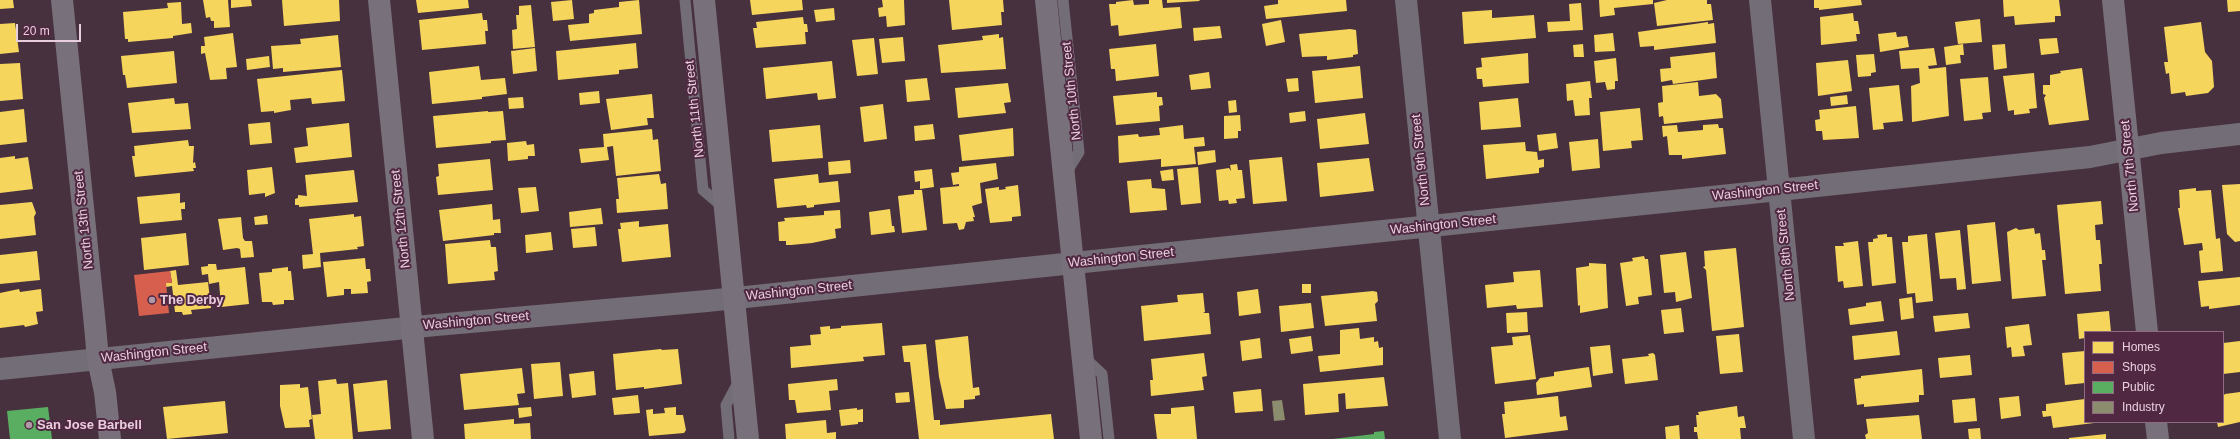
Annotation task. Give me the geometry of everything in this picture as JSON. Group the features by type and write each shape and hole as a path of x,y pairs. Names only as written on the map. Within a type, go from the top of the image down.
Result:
{"main road":[{"name":"North 13th Street","path":"62,0 98,359 105,392 110,439"},
{"name":"North 12th Street","path":"378,0 423,439"},
{"name":"North 11th Street","path":"704,0 748,439"},
{"name":"North 10th Street","path":"1046,0 1091,439"},
{"name":"North 7th Street","path":"2113,0 2147,331"},
{"path":"2156,423 2158,439"}],"street":[{"name":"North 9th Street","path":"1406,0 1450,439"},
{"name":"North 8th Street","path":"1760,0 1804,439"},
{"name":"Washington Street","path":"0,369 412,327 734,298 1779,190 2082,158 2161,143 2240,134"}],"lane":[{"name":"North 11th Street","path":"685,0 703,190 724,208"},
{"name":"North 10th Street","path":"1063,0 1078,152 1064,178"},
{"path":"1082,356 1102,374 1109,439"},
{"path":"729,439 726,405 742,376"}],"building: Homes":[{"path":"0,0 13,0 14,8 0,9"},
{"path":"203,0 228,0 230,27 214,28 214,21 211,21 210,17 206,18"},
{"path":"231,0 251,0 252,6 231,8"},
{"path":"282,0 339,0 340,21 284,26"},
{"path":"416,0 468,0 469,8 418,13"},
{"path":"572,0 574,19 553,21 551,2"},
{"path":"639,0 642,34 570,41 568,25 589,23 589,14 594,13 594,10 619,7 619,2"},
{"path":"750,0 802,0 803,10 752,15"},
{"path":"882,0 904,0 905,25 887,27 886,16 879,17 878,8 883,7"},
{"path":"949,0 1003,0 1004,12 1001,12 1002,25 952,30"},
{"path":"1133,0 1134,5 1149,4 1149,0 1162,0 1163,8 1180,7 1182,28 1119,36 1118,25 1111,26 1109,4"},
{"path":"1167,0 1199,0 1200,1 1167,3"},
{"path":"1278,0 1346,0 1347,11 1266,19 1264,6 1278,4"},
{"path":"1599,0 1653,0 1653,4 1614,8 1615,15 1600,17"},
{"path":"1667,0 1707,0 1707,4 1711,4 1713,20 1657,26 1654,3"},
{"path":"1814,0 1861,0 1862,5 1819,10 1819,8 1814,8"},
{"path":"2003,0 2059,0 2061,16 2055,16 2055,22 2015,25 2014,16 2004,17"},
{"path":"2227,0 2240,0 2240,11 2228,12"},
{"path":"181,2 182,24 191,23 192,33 173,36 173,38 128,42 128,39 125,39 123,12 168,8 167,3"},
{"path":"1581,3 1583,30 1548,32 1547,22 1570,21 1569,4"},
{"path":"531,5 535,47 513,49 512,30 517,29 516,15 519,15 519,6"},
{"path":"834,8 835,20 816,22 814,10"},
{"path":"1492,10 1492,18 1534,15 1536,38 1464,44 1462,12"},
{"path":"482,13 483,20 487,20 488,31 485,31 486,44 422,50 419,20"},
{"path":"1853,13 1854,21 1858,21 1860,34 1856,34 1857,41 1821,45 1820,17"},
{"path":"803,17 804,24 807,24 808,32 805,32 806,44 756,48 753,28 757,28 756,22"},
{"path":"1980,19 1982,42 1958,44 1955,22"},
{"path":"1281,20 1285,42 1266,46 1262,24"},
{"path":"1708,22 1708,24 1714,23 1716,43 1654,50 1654,46 1640,47 1638,32"},
{"path":"2201,22 2205,52 2212,61 2214,87 2208,93 2186,96 2185,92 2171,94 2169,73 2166,74 2164,62 2168,62 2164,27"},
{"path":"15,23 19,52 0,54 0,24"},
{"path":"1220,26 1222,38 1194,41 1193,28"},
{"path":"1350,29 1356,30 1358,54 1353,55 1353,57 1327,60 1327,56 1302,57 1299,34"},
{"path":"1896,32 1897,37 1907,36 1909,47 1880,52 1878,34"},
{"path":"233,33 237,67 226,68 227,79 210,80 205,53 201,54 201,46 205,46 204,37"},
{"path":"1613,33 1615,51 1595,52 1594,35"},
{"path":"999,34 999,38 1003,37 1006,69 941,73 938,45 983,40 982,36"},
{"path":"338,35 341,67 283,72 283,68 273,69 271,46 301,44 300,39"},
{"path":"903,37 905,61 882,63 879,39"},
{"path":"874,38 878,74 857,76 852,40"},
{"path":"2057,38 2059,53 2041,55 2039,39"},
{"path":"636,43 638,68 619,70 619,74 558,80 556,51"},
{"path":"1156,44 1159,76 1116,81 1115,69 1111,69 1109,49"},
{"path":"1583,44 1584,57 1574,57 1573,45"},
{"path":"1963,44 1964,55 1960,55 1961,63 1946,65 1944,47"},
{"path":"2005,44 2007,68 1994,70 1992,45"},
{"path":"535,48 537,71 513,74 511,51"},
{"path":"1934,48 1937,65 1928,66 1929,69 1946,67 1949,116 1912,122 1911,86 1920,83 1919,68 1901,69 1899,51"},
{"path":"174,51 177,83 127,88 125,75 123,75 121,56"},
{"path":"1715,52 1717,78 1673,84 1672,80 1661,82 1660,69 1671,68 1670,57"},
{"path":"1528,53 1529,83 1483,87 1482,79 1477,79 1476,68 1482,67 1481,58"},
{"path":"1874,54 1876,72 1871,73 1871,76 1858,77 1856,55"},
{"path":"269,56 270,67 247,70 246,59"},
{"path":"1616,58 1618,81 1615,81 1615,89 1607,90 1605,82 1596,83 1594,61"},
{"path":"1848,60 1852,91 1818,96 1816,63"},
{"path":"832,61 836,98 818,100 817,93 766,99 763,68"},
{"path":"20,63 23,99 0,101 0,64"},
{"path":"479,66 481,80 505,78 507,94 482,97 482,99 432,104 429,72"},
{"path":"1360,66 1363,98 1315,103 1312,71"},
{"path":"2082,68 2089,120 2049,125 2044,98 2046,95 2043,94 2043,85 2050,85 2050,75 2061,73 2060,71"},
{"path":"342,70 345,101 312,104 311,98 290,100 291,110 274,113 274,111 261,112 257,79"},
{"path":"1209,72 1211,88 1191,90 1189,75"},
{"path":"2034,73 2037,108 2029,109 2030,113 2014,115 2014,110 2008,111 2003,76"},
{"path":"1988,77 1991,112 1982,113 1983,119 1964,121 1960,79"},
{"path":"927,78 930,100 907,102 905,80"},
{"path":"1298,78 1299,91 1288,92 1286,79"},
{"path":"1590,81 1592,98 1589,98 1590,115 1575,116 1573,100 1567,101 1566,84"},
{"path":"1698,82 1699,96 1716,94 1721,99 1723,118 1664,124 1663,116 1659,117 1658,103 1663,102 1662,86"},
{"path":"1008,83 1011,102 1004,103 1006,113 958,118 955,88"},
{"path":"1899,85 1903,121 1883,123 1884,129 1873,130 1869,88"},
{"path":"599,91 600,103 580,105 579,93"},
{"path":"1157,92 1157,97 1162,97 1163,105 1159,106 1160,121 1116,125 1113,96"},
{"path":"652,94 654,118 647,118 648,125 611,130 606,99"},
{"path":"1847,95 1848,104 1831,106 1830,97"},
{"path":"523,97 524,108 509,109 508,98"},
{"path":"174,98 175,104 188,103 191,129 132,133 128,103"},
{"path":"1518,98 1521,127 1481,130 1479,102"},
{"path":"1236,100 1237,112 1229,113 1228,101"},
{"path":"883,104 887,139 864,142 860,107"},
{"path":"1856,106 1859,138 1823,140 1822,131 1816,131 1815,120 1820,119 1819,110"},
{"path":"1640,108 1643,140 1631,141 1632,148 1603,151 1600,112"},
{"path":"24,109 27,142 0,145 0,112"},
{"path":"503,111 506,140 491,141 491,143 436,148 433,116"},
{"path":"1305,111 1306,121 1290,123 1289,113"},
{"path":"1365,113 1369,144 1320,149 1317,119"},
{"path":"1240,115 1241,131 1238,131 1238,138 1224,139 1224,116"},
{"path":"270,122 272,143 250,145 248,124"},
{"path":"349,123 352,157 296,163 294,148 308,146 306,128"},
{"path":"933,124 935,139 915,141 914,126"},
{"path":"1718,124 1719,128 1723,128 1726,154 1682,159 1682,155 1669,155 1667,136 1663,137 1662,126 1677,125 1678,132 1703,130 1703,125"},
{"path":"820,125 823,158 772,162 769,130"},
{"path":"1183,125 1184,139 1204,137 1205,146 1194,147 1196,164 1161,167 1161,159 1119,163 1118,136 1138,134 1139,137 1160,135 1159,128"},
{"path":"1013,128 1014,156 962,161 959,135"},
{"path":"652,129 653,140 658,139 661,171 616,176 613,146 607,147 609,160 581,163 579,149 604,147 603,134"},
{"path":"1556,133 1558,148 1539,151 1537,135"},
{"path":"1598,139 1600,168 1572,171 1569,142"},
{"path":"188,140 189,146 194,146 193,163 195,162 196,168 193,168 194,171 135,177 132,156 135,156 134,146"},
{"path":"526,141 527,145 534,144 535,156 528,156 528,159 508,161 507,143"},
{"path":"1525,142 1526,151 1537,152 1538,160 1544,159 1544,167 1539,168 1539,173 1486,179 1483,145"},
{"path":"1215,150 1216,162 1198,165 1197,152"},
{"path":"15,156 15,159 28,157 33,189 0,193 0,158"},
{"path":"1282,157 1287,201 1253,204 1249,160"},
{"path":"1369,158 1374,191 1320,197 1317,163"},
{"path":"490,159 493,190 438,195 436,177 439,176 438,164"},
{"path":"850,160 851,173 829,175 828,162"},
{"path":"996,163 998,179 980,183 982,203 972,206 975,217 973,217 974,221 966,222 964,229 959,230 957,223 943,224 940,188 959,186 959,184 953,185 951,173 959,172 959,167"},
{"path":"1237,164 1238,170 1242,170 1245,198 1236,199 1237,203 1229,204 1228,200 1219,201 1216,170 1229,168 1231,171 1230,165"},
{"path":"272,167 275,193 265,197 265,193 249,195 247,170"},
{"path":"1198,167 1201,203 1181,205 1177,169"},
{"path":"932,169 934,187 920,189 920,181 915,182 914,171"},
{"path":"1173,169 1174,180 1162,181 1160,171"},
{"path":"354,170 358,202 299,207 299,205 295,205 295,199 298,198 298,195 307,196 305,175"},
{"path":"659,174 661,184 666,183 668,209 617,213 616,199 619,199 617,178"},
{"path":"818,174 819,183 838,181 840,202 814,205 814,207 807,208 806,205 777,208 774,179"},
{"path":"1151,179 1152,188 1165,189 1167,210 1130,213 1127,181"},
{"path":"2240,184 2240,241 2235,242 2227,234 2222,185"},
{"path":"1018,185 1021,216 1012,217 1012,221 990,223 985,189 999,187 999,190 1006,189 1005,187"},
{"path":"536,187 539,211 521,213 518,188"},
{"path":"2196,188 2196,191 2211,190 2216,239 2220,238 2223,271 2201,273 2199,251 2203,250 2202,243 2184,245 2178,208 2180,208 2179,190"},
{"path":"914,190 922,190 927,230 902,233 898,196 914,194"},
{"path":"180,193 180,203 185,202 185,209 181,209 182,220 140,224 137,197"},
{"path":"2101,201 2103,224 2095,225 2096,240 2100,240 2102,264 2099,264 2101,291 2065,294 2057,205"},
{"path":"32,202 36,213 34,217 36,235 0,239 0,205"},
{"path":"492,204 493,220 500,219 501,233 443,241 439,210"},
{"path":"601,208 603,224 570,227 569,212"},
{"path":"890,209 892,226 894,226 895,232 871,235 869,212"},
{"path":"840,210 841,228 835,229 836,238 812,243 791,245 786,245 786,241 779,241 778,222 785,221 784,218 824,215 824,211"},
{"path":"354,214 354,217 361,216 364,246 357,247 358,249 320,253 321,267 303,269 302,255 313,254 309,219"},
{"path":"267,215 268,224 255,225 254,217"},
{"path":"241,217 243,238 245,241 252,241 254,257 241,258 240,249 237,248 223,250 218,219"},
{"path":"639,221 639,227 668,224 671,257 622,262 618,229 621,229 620,223"},
{"path":"1995,222 2001,281 1972,284 1967,225"},
{"path":"595,227 597,246 573,248 571,229"},
{"path":"2016,228 2019,230 2034,228 2035,234 2040,233 2042,250 2045,250 2046,260 2042,260 2046,296 2012,299 2007,232"},
{"path":"1960,230 1966,289 1957,290 1956,278 1940,279 1935,233"},
{"path":"551,232 553,250 526,253 525,235"},
{"path":"186,233 189,265 144,270 141,238"},
{"path":"1887,234 1887,237 1892,237 1896,283 1872,286 1868,242 1873,242 1873,239 1878,238 1877,235"},
{"path":"1927,234 1933,301 1916,303 1915,293 1907,294 1902,242 1908,242 1908,236"},
{"path":"490,240 491,247 496,247 498,271 494,272 495,280 448,284 445,244"},
{"path":"1858,241 1863,286 1844,288 1843,281 1838,282 1835,246 1844,246 1843,243"},
{"path":"1736,248 1744,327 1712,331 1706,270 1703,267 1705,266 1704,251"},
{"path":"37,251 40,280 0,284 0,255"},
{"path":"1686,252 1692,298 1676,302 1675,292 1664,293 1660,255"},
{"path":"1644,256 1645,259 1648,259 1652,295 1638,297 1639,304 1626,306 1620,263 1633,261 1632,258"},
{"path":"365,258 366,269 370,269 371,281 367,282 368,293 351,294 351,289 344,289 344,295 327,297 323,262"},
{"path":"1589,263 1606,264 1608,308 1580,313 1580,305 1578,306 1576,268 1589,266"},
{"path":"208,264 216,264 217,270 245,267 249,304 221,307 219,282 209,284 208,274 202,275 201,267 208,266"},
{"path":"288,267 288,271 291,271 294,300 284,300 284,304 273,305 272,302 262,302 259,273 272,272 272,269"},
{"path":"176,270 178,285 208,282 211,308 191,310 192,314 183,315 182,312 175,312 172,286 166,287 166,283 172,283 170,271"},
{"path":"1540,270 1543,307 1517,309 1516,305 1487,308 1485,285 1514,282 1513,272"},
{"path":"2240,277 2240,305 2209,309 2209,306 2201,307 2198,281"},
{"path":"1302,284 1311,284 1311,293 1302,293"},
{"path":"19,289 20,292 41,289 43,311 36,312 38,324 25,327 24,325 0,328 0,293"},
{"path":"1258,289 1261,313 1239,316 1237,292"},
{"path":"1373,291 1377,292 1378,301 1375,304 1377,321 1325,326 1321,296"},
{"path":"1203,293 1205,312 1203,313 1209,313 1211,334 1144,341 1141,306 1178,302 1177,295"},
{"path":"1912,297 1914,318 1901,320 1899,299"},
{"path":"1881,301 1884,321 1850,325 1848,309 1866,306 1866,303"},
{"path":"1311,303 1314,328 1281,332 1279,306"},
{"path":"1681,308 1684,332 1664,334 1661,310"},
{"path":"2109,311 2111,331 2084,331 2084,338 2079,339 2077,314"},
{"path":"1527,312 1528,332 1507,333 1506,313"},
{"path":"1968,313 1970,328 1935,332 1933,316"},
{"path":"882,323 885,355 863,357 864,361 791,368 790,347 811,345 810,335 821,334 820,327 830,326 830,329 841,328 841,326"},
{"path":"2029,324 2032,345 2023,346 2025,356 2012,357 2011,347 2007,348 2005,327"},
{"path":"1359,328 1360,339 1374,337 1374,342 1378,341 1379,348 1383,347 1383,365 1320,372 1318,356 1340,354 1340,330"},
{"path":"1897,331 1900,355 1854,360 1852,336"},
{"path":"1739,334 1743,372 1720,374 1716,336"},
{"path":"1530,335 1536,379 1495,384 1491,347 1513,345 1512,337"},
{"path":"968,336 973,388 979,387 980,395 975,396 975,399 964,400 964,408 946,409 939,377 935,340"},
{"path":"1311,336 1313,351 1291,354 1289,339"},
{"path":"1260,338 1262,358 1242,361 1240,341"},
{"path":"2240,341 2240,372 2224,374 2224,343"},
{"path":"926,344 934,420 940,420 940,425 1051,414 1054,439 919,439 910,362 904,362 902,346"},
{"path":"1610,345 1613,373 1593,376 1590,347"},
{"path":"661,349 678,349 682,384 644,389 644,387 616,390 613,354"},
{"path":"2084,351 2084,383 2065,385 2062,353"},
{"path":"1204,353 1207,376 1202,377 1204,390 1151,396 1150,380 1153,380 1151,359"},
{"path":"1653,353 1655,355 1658,380 1625,384 1622,359 1649,356 1648,354"},
{"path":"1970,355 1972,375 1940,378 1938,358"},
{"path":"560,362 563,396 534,399 531,364"},
{"path":"1589,367 1592,387 1537,395 1536,383 1540,378 1554,376 1554,372"},
{"path":"522,368 525,393 517,394 519,405 464,410 460,374"},
{"path":"1922,369 1924,395 1919,395 1919,402 1864,407 1864,404 1857,405 1854,379 1861,378 1861,376"},
{"path":"594,371 596,395 572,398 569,374"},
{"path":"1384,377 1388,406 1346,409 1345,393 1338,394 1339,412 1305,415 1303,384"},
{"path":"336,379 337,384 348,383 353,439 315,439 312,415 321,414 318,381"},
{"path":"837,379 838,390 829,391 831,410 797,413 795,400 789,400 788,384"},
{"path":"387,380 391,429 358,432 353,384"},
{"path":"300,384 300,388 308,387 312,419 309,420 310,427 285,428 280,406 280,385"},
{"path":"1261,389 1263,411 1235,413 1233,392"},
{"path":"909,392 910,402 896,403 895,393"},
{"path":"2240,392 2240,422 2218,427 2217,423 2224,423 2225,394"},
{"path":"638,395 640,413 614,415 612,398"},
{"path":"1558,396 1560,417 1566,416 1568,430 1505,438 1502,414 1505,414 1504,402"},
{"path":"2019,396 2021,416 2001,419 1999,398"},
{"path":"1975,398 1977,421 1954,423 1952,400"},
{"path":"2084,399 2084,423 2094,423 2053,428 2051,416 2043,417 2042,411 2046,411 2046,404"},
{"path":"225,401 228,433 167,439 163,407"},
{"path":"1194,406 1197,439 1157,439 1154,414 1171,414 1171,408"},
{"path":"1737,406 1738,417 1744,416 1746,428 1740,428 1741,439 1698,439 1697,432 1694,432 1694,427 1697,427 1696,415 1699,415 1698,412"},
{"path":"531,407 532,416 519,418 518,408"},
{"path":"676,407 676,415 683,415 686,430 684,433 649,436 646,410 653,409 653,414 665,413 664,408"},
{"path":"857,408 857,410 863,409 863,422 841,426 839,410"},
{"path":"1919,415 1922,439 1866,439 1865,435 1868,433 1866,419"},
{"path":"514,419 514,424 530,423 531,439 465,439 464,424"},
{"path":"826,420 827,433 836,432 836,439 786,439 785,424"},
{"path":"1679,425 1680,439 1666,439 1665,427"},
{"path":"1980,428 1981,439 1969,439 1968,429"},
{"path":"2106,434 2106,439 2069,439 2069,438"}],"building: Shops":[{"name":"The Derby","path":"170,271 172,283 166,283 169,313 139,316 134,275"}],"building: Public":[{"name":"San Jose Barbell","path":"48,407 52,439 10,439 7,411"},
{"path":"1384,431 1385,439 1333,439 1374,434 1374,432"}],"building: Industry":[{"path":"1282,400 1285,420 1274,421 1272,401"}],"place":[{"name":"The Derby","path":"152,300"},
{"name":"San Jose Barbell","path":"29,425"}]}
